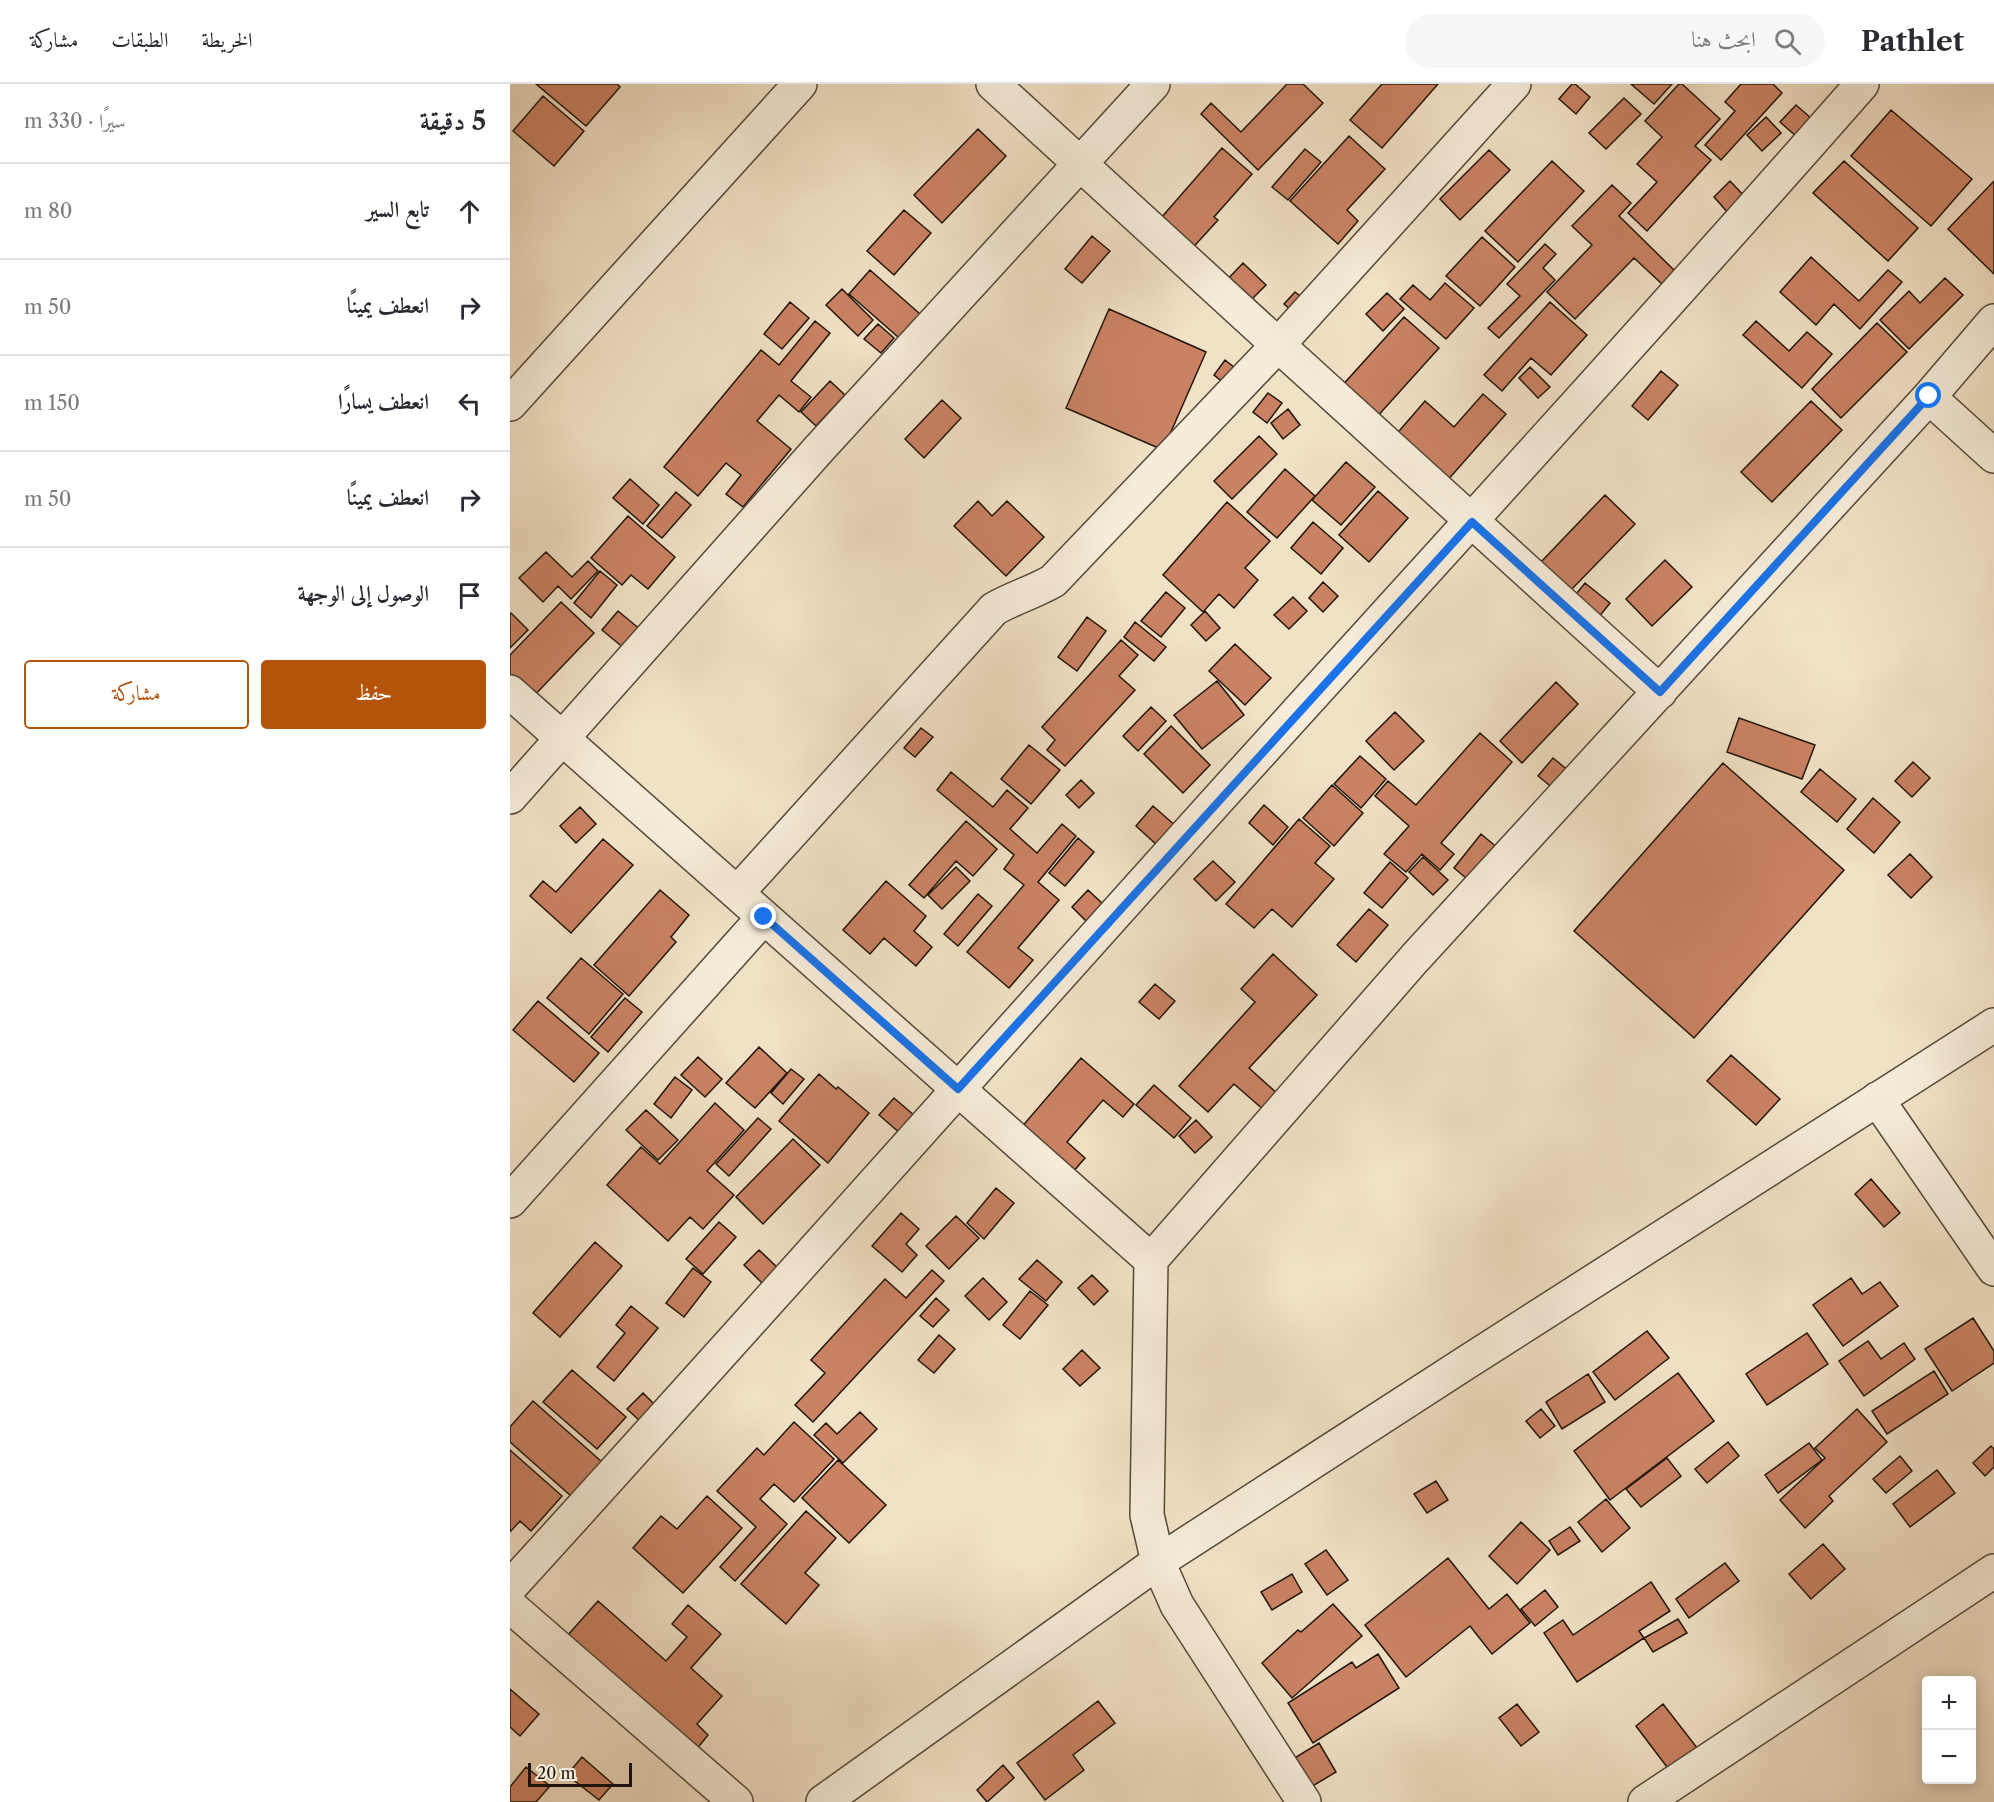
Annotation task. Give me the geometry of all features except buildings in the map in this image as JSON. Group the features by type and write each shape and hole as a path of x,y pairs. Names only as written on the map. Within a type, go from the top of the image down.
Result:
{"street":[{"path":"510,404 800,84"},
{"path":"993,84 1660,692"},
{"path":"510,797 818,450 1153,84"},
{"path":"737,893 994,609 1012,598 1035,591 1053,581 1278,345 1514,84"},
{"path":"510,1587 733,1343 1217,801 1472,522 1862,84"},
{"path":"1304,1802 1177,1605 1158,1562 1147,1515 1151,1260 1415,958 1660,692 1929,396 1994,321"},
{"path":"1929,396 1994,456"},
{"path":"510,692 1151,1260"},
{"path":"510,1201 764,917"},
{"path":"822,1802 1158,1562 1994,1025"},
{"path":"1877,1099 1994,1269"},
{"path":"1645,1802 1994,1572"},
{"path":"510,1606 736,1802"}],"route":[{"path":"764,917 958,1089 1472,522 1660,692 1929,396"}]}
